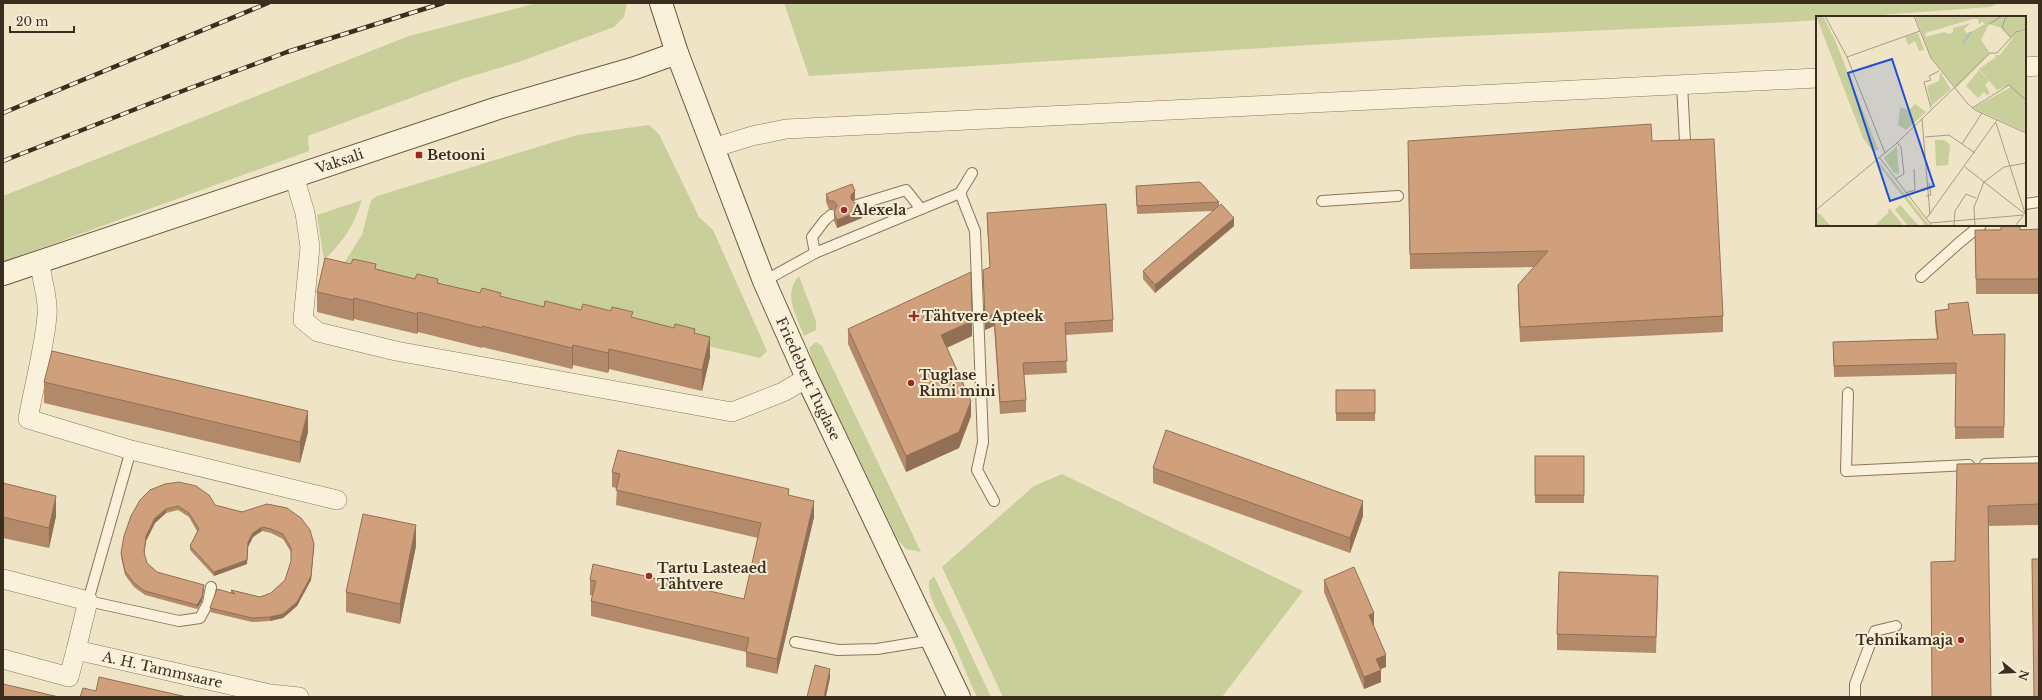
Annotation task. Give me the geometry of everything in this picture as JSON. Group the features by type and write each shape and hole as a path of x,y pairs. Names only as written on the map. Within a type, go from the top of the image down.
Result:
{"street":[{"path":"661,3 677,53"},
{"name":"Friedebert Tuglase","path":"677,53 764,281 807,378 959,697"},
{"name":"Vaksali","path":"3,274 498,108 635,68 677,53"},
{"path":"2026,67 2039,66"},
{"path":"713,148 752,136 786,130 1816,78"},
{"path":"294,176 305,213 310,247 303,320 318,332 396,351 732,412 783,392 807,378"},
{"path":"40,262 41,276 46,297 47,316 28,419 131,450 337,500"},
{"path":"3,579 88,600 69,677 3,659"},
{"name":"A. H. Tammsaare","path":"76,650 270,694 299,697"}],"lane":[{"path":"1682,84 1685,142"},
{"path":"764,281 815,253 960,193 972,173"},
{"path":"857,205 906,190 921,209"},
{"path":"960,193 975,231 983,442 977,470 994,501"},
{"path":"1322,201 1398,196"},
{"path":"2026,204 2039,202"},
{"path":"815,253 812,237 825,220 831,215"},
{"path":"1921,277 1980,226"},
{"path":"1848,393 1846,471 2039,462"},
{"path":"131,450 88,600 179,621 200,618 208,603 211,587"},
{"path":"1855,697 1855,684 1875,631 1896,626"},
{"path":"795,642 838,650 877,649 932,640"}],"green space":[{"path":"537,3 627,3 624,17 614,27 519,62 462,79 308,136 309,151 3,262 3,196 409,36"},
{"path":"784,3 1999,3 1990,7 1866,16 1816,16 1816,20 1791,22 1426,38 809,76"},
{"path":"649,125 659,134 699,217 713,230 767,351 760,358 344,263 362,235 371,200 377,196 577,135"},
{"path":"362,200 355,219 347,233 324,260 317,215"},
{"path":"799,276 816,321 816,330 804,336 792,305 791,298 794,283"},
{"path":"816,342 822,346 921,552 906,549 898,540 813,363 809,348"},
{"path":"1062,474 1303,591 1222,697 1003,697 942,567 1034,486"},
{"path":"934,576 991,697 977,697 973,689 954,643 930,595 929,581"}],"building":[{"path":"1651,124 1652,141 1714,139 1723,316 1520,327 1518,285 1548,251 1410,254 1408,141"},
{"path":"1200,182 1219,202 1137,206 1136,186"},
{"path":"852,184 855,191 851,195 851,199 855,203 859,203 862,210 837,220 834,213 837,205 834,201 829,201 826,194"},
{"path":"1106,204 1113,320 1065,323 1067,361 1023,363 1026,400 1000,402 994,314 985,318 983,270 990,267 987,213"},
{"path":"1221,204 1234,218 1155,285 1143,271"},
{"path":"2001,226 2020,226 2020,230 2039,229 2039,279 1976,279 1975,230 2001,230"},
{"path":"325,258 351,264 353,259 376,264 375,269 415,279 417,274 438,279 437,283 480,293 482,288 501,293 500,296 544,307 545,301 581,310 583,304 611,311 612,307 633,312 631,317 674,328 675,324 695,329 694,333 710,337 702,370 609,349 608,353 573,345 572,348 482,326 482,328 418,312 417,314 354,298 353,300 317,292"},
{"name":"Tuglase Rimi mini","path":"971,272 972,321 941,335 971,401 959,432 906,456 848,329"},
{"path":"1968,302 1973,335 2005,334 2004,427 1955,427 1956,363 1834,366 1833,342 1938,339 1935,311 1949,309 1948,304"},
{"path":"52,351 308,411 300,442 44,382"},
{"path":"1336,390 1375,390 1375,413 1336,413"},
{"path":"1166,430 1363,501 1350,538 1153,468"},
{"name":"Tartu Lasteaed Tähtvere","path":"618,450 789,489 788,495 814,501 777,659 746,652 749,638 591,601 596,581 590,580 593,564 744,599 761,523 616,490 620,474 612,472"},
{"path":"1535,456 1584,456 1584,495 1535,495"},
{"name":"Tehnikamaja","path":"2039,463 2039,504 1988,506 1991,697 1932,697 1931,562 1955,561 1957,464"},
{"path":"179,482 196,486 209,495 215,505 242,512 267,504 287,508 301,518 310,530 314,544 311,576 297,602 283,614 270,617 252,618 210,608 217,589 235,594 231,590 260,597 271,593 285,580 291,561 291,548 283,534 262,527 253,533 248,542 247,560 214,572 190,546 199,529 189,513 178,506 166,509 155,518 146,536 144,552 147,563 157,572 204,585 202,597 197,605 145,591 134,583 125,571 121,553 124,536 131,516 140,500 150,490 165,484"},
{"path":"3,483 56,496 49,528 3,517"},
{"path":"363,514 416,525 400,604 346,592"},
{"path":"2032,559 2039,559 2039,697 2034,697"},
{"path":"1354,567 1374,613 1369,615 1386,655 1376,659 1381,670 1364,677 1324,580"},
{"path":"1559,572 1658,576 1656,637 1557,634"},
{"path":"815,665 830,669 824,697 807,697"},
{"path":"99,677 187,697 80,697 83,688 96,691"},
{"path":"3,684 59,697 3,697"}],"railway":[{"path":"3,113 268,3"},
{"path":"3,161 169,96 287,52 443,3"}],"place":[{"name":"Betooni","path":"419,155"},
{"name":"Alexela","path":"844,210"},
{"name":"Tähtvere Apteek","path":"914,316"},
{"name":"Tuglase Rimi mini","path":"911,383"},
{"name":"Tartu Lasteaed Tähtvere","path":"649,576"},
{"name":"Tehnikamaja","path":"1961,640"}]}
